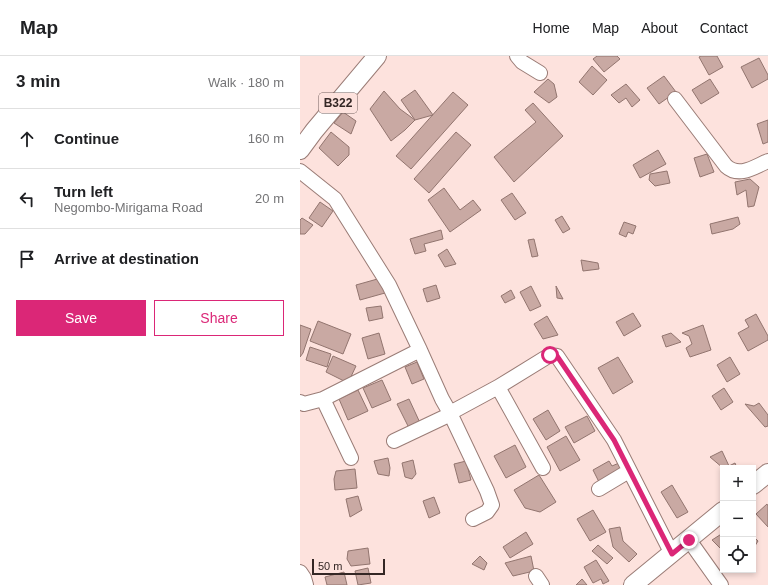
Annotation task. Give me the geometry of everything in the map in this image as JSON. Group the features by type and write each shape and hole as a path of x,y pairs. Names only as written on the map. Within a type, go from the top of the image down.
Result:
{"main road":[{"name":"B322","path":"300,150 314,131 377,56"},
{"path":"756,482 768,472"},
{"path":"633,585 689,540 720,513"}],"street":[{"path":"518,56 522,62 540,73"},
{"path":"676,99 730,170 734,172 744,171 768,161"},
{"path":"300,171 335,199 389,285 487,491 492,505 487,512 473,519"},
{"path":"300,402 304,404 323,399 420,350"},
{"path":"394,441 451,413 498,387 550,355 557,356 614,440 672,554"},
{"path":"498,387 543,468"},
{"path":"323,399 351,458"},
{"path":"599,489 630,471"},
{"path":"689,540 720,585"},
{"path":"300,572 306,585"}],"building":[{"path":"597,56 617,56 620,59 604,72 593,59"},
{"path":"717,56 723,67 709,75 699,57"},
{"path":"759,58 768,75 768,79 752,88 741,67"},
{"path":"592,66 607,80 593,95 579,82"},
{"path":"664,76 676,92 659,104 647,88"},
{"path":"548,79 554,84 557,97 549,103 534,92"},
{"path":"710,79 719,93 701,104 692,90"},
{"path":"626,84 640,100 632,107 626,98 619,103 611,95"},
{"path":"415,90 433,115 415,120 401,100"},
{"path":"384,91 400,109 415,120 391,141 370,109"},
{"path":"453,92 468,105 411,169 396,156"},
{"path":"533,103 563,136 514,182 494,157 536,122 525,110"},
{"path":"343,112 356,121 351,134 334,123"},
{"path":"768,120 768,142 763,144 757,124"},
{"path":"331,132 349,147 349,155 338,166 319,148"},
{"path":"456,132 471,145 429,193 414,179"},
{"path":"658,150 666,164 640,178 633,165"},
{"path":"707,154 714,172 700,177 694,158"},
{"path":"667,171 670,183 655,186 649,180 650,174"},
{"path":"750,179 759,187 754,206 748,207 746,190 737,195 735,182"},
{"path":"444,188 460,210 473,200 481,210 450,232 428,200"},
{"path":"512,193 526,213 515,220 501,200"},
{"path":"320,202 333,211 322,227 309,218"},
{"path":"562,216 570,229 563,233 555,220"},
{"path":"738,217 740,224 733,229 712,234 710,224"},
{"path":"302,218 313,225 305,234 300,234 300,220"},
{"path":"624,222 636,226 633,234 628,232 626,237 619,234"},
{"path":"441,230 443,239 424,244 426,251 415,254 410,239"},
{"path":"534,239 538,256 532,257 528,240"},
{"path":"447,249 456,264 445,267 438,255"},
{"path":"581,260 598,263 599,269 583,271"},
{"path":"381,278 385,293 360,300 356,285"},
{"path":"436,285 440,298 427,302 423,289"},
{"path":"531,286 541,306 530,311 520,292"},
{"path":"556,286 563,299 557,298"},
{"path":"511,290 515,298 505,303 501,296"},
{"path":"381,306 383,318 369,321 366,308"},
{"path":"633,313 641,326 624,336 616,322"},
{"path":"756,314 768,336 768,340 748,351 738,333 749,327 745,320"},
{"path":"547,316 558,335 543,339 534,324"},
{"path":"318,321 351,334 343,354 310,341"},
{"path":"300,325 311,329 303,353 300,357"},
{"path":"703,325 711,350 690,357 686,348 692,344 689,336 682,333"},
{"path":"379,333 385,354 368,359 362,338"},
{"path":"671,333 681,342 666,347 662,336"},
{"path":"310,347 331,354 327,367 306,360"},
{"path":"333,356 356,366 348,383 326,372"},
{"path":"618,357 633,382 613,394 598,368"},
{"path":"730,357 740,374 727,382 717,365"},
{"path":"417,362 424,379 412,384 405,367"},
{"path":"382,380 391,400 372,408 363,388"},
{"path":"724,388 733,402 721,410 712,396"},
{"path":"358,390 368,411 348,420 339,399"},
{"path":"409,399 421,425 410,430 397,404"},
{"path":"759,403 768,415 768,426 765,427 745,404 754,406"},
{"path":"548,410 560,431 546,440 533,419"},
{"path":"587,416 595,431 574,443 565,427"},
{"path":"566,436 580,460 560,471 547,447"},
{"path":"515,445 526,467 506,478 494,456"},
{"path":"722,451 729,465 720,465 710,457"},
{"path":"388,458 390,468 389,476 378,474 374,461"},
{"path":"413,460 416,474 412,479 405,477 402,463"},
{"path":"466,461 471,480 459,483 454,464"},
{"path":"609,461 612,466 619,463 624,472 600,484 593,470"},
{"path":"355,469 357,488 335,490 334,479 336,471"},
{"path":"539,475 556,502 540,512 525,508 514,490"},
{"path":"672,485 688,512 677,518 661,492"},
{"path":"358,496 362,510 350,517 346,499"},
{"path":"434,497 440,513 429,518 423,501"},
{"path":"767,504 768,527 756,514"},
{"path":"593,510 606,532 590,541 577,519"},
{"path":"620,527 623,541 637,554 629,562 613,547 609,529"},
{"path":"526,532 533,544 510,558 503,547"},
{"path":"720,535 720,548 712,540"},
{"path":"598,545 613,558 607,564 592,551"},
{"path":"368,548 370,564 351,566 347,559 348,551"},
{"path":"480,556 487,563 484,570 472,564"},
{"path":"531,556 534,571 513,576 505,563"},
{"path":"596,560 609,581 603,584 601,579 593,583 584,567"},
{"path":"368,568 371,583 358,585 355,571"},
{"path":"344,572 347,585 327,585 325,577"},
{"path":"582,579 587,585 576,585"}],"route":[{"path":"550,355 557,356 614,440 672,554 689,540"}]}
